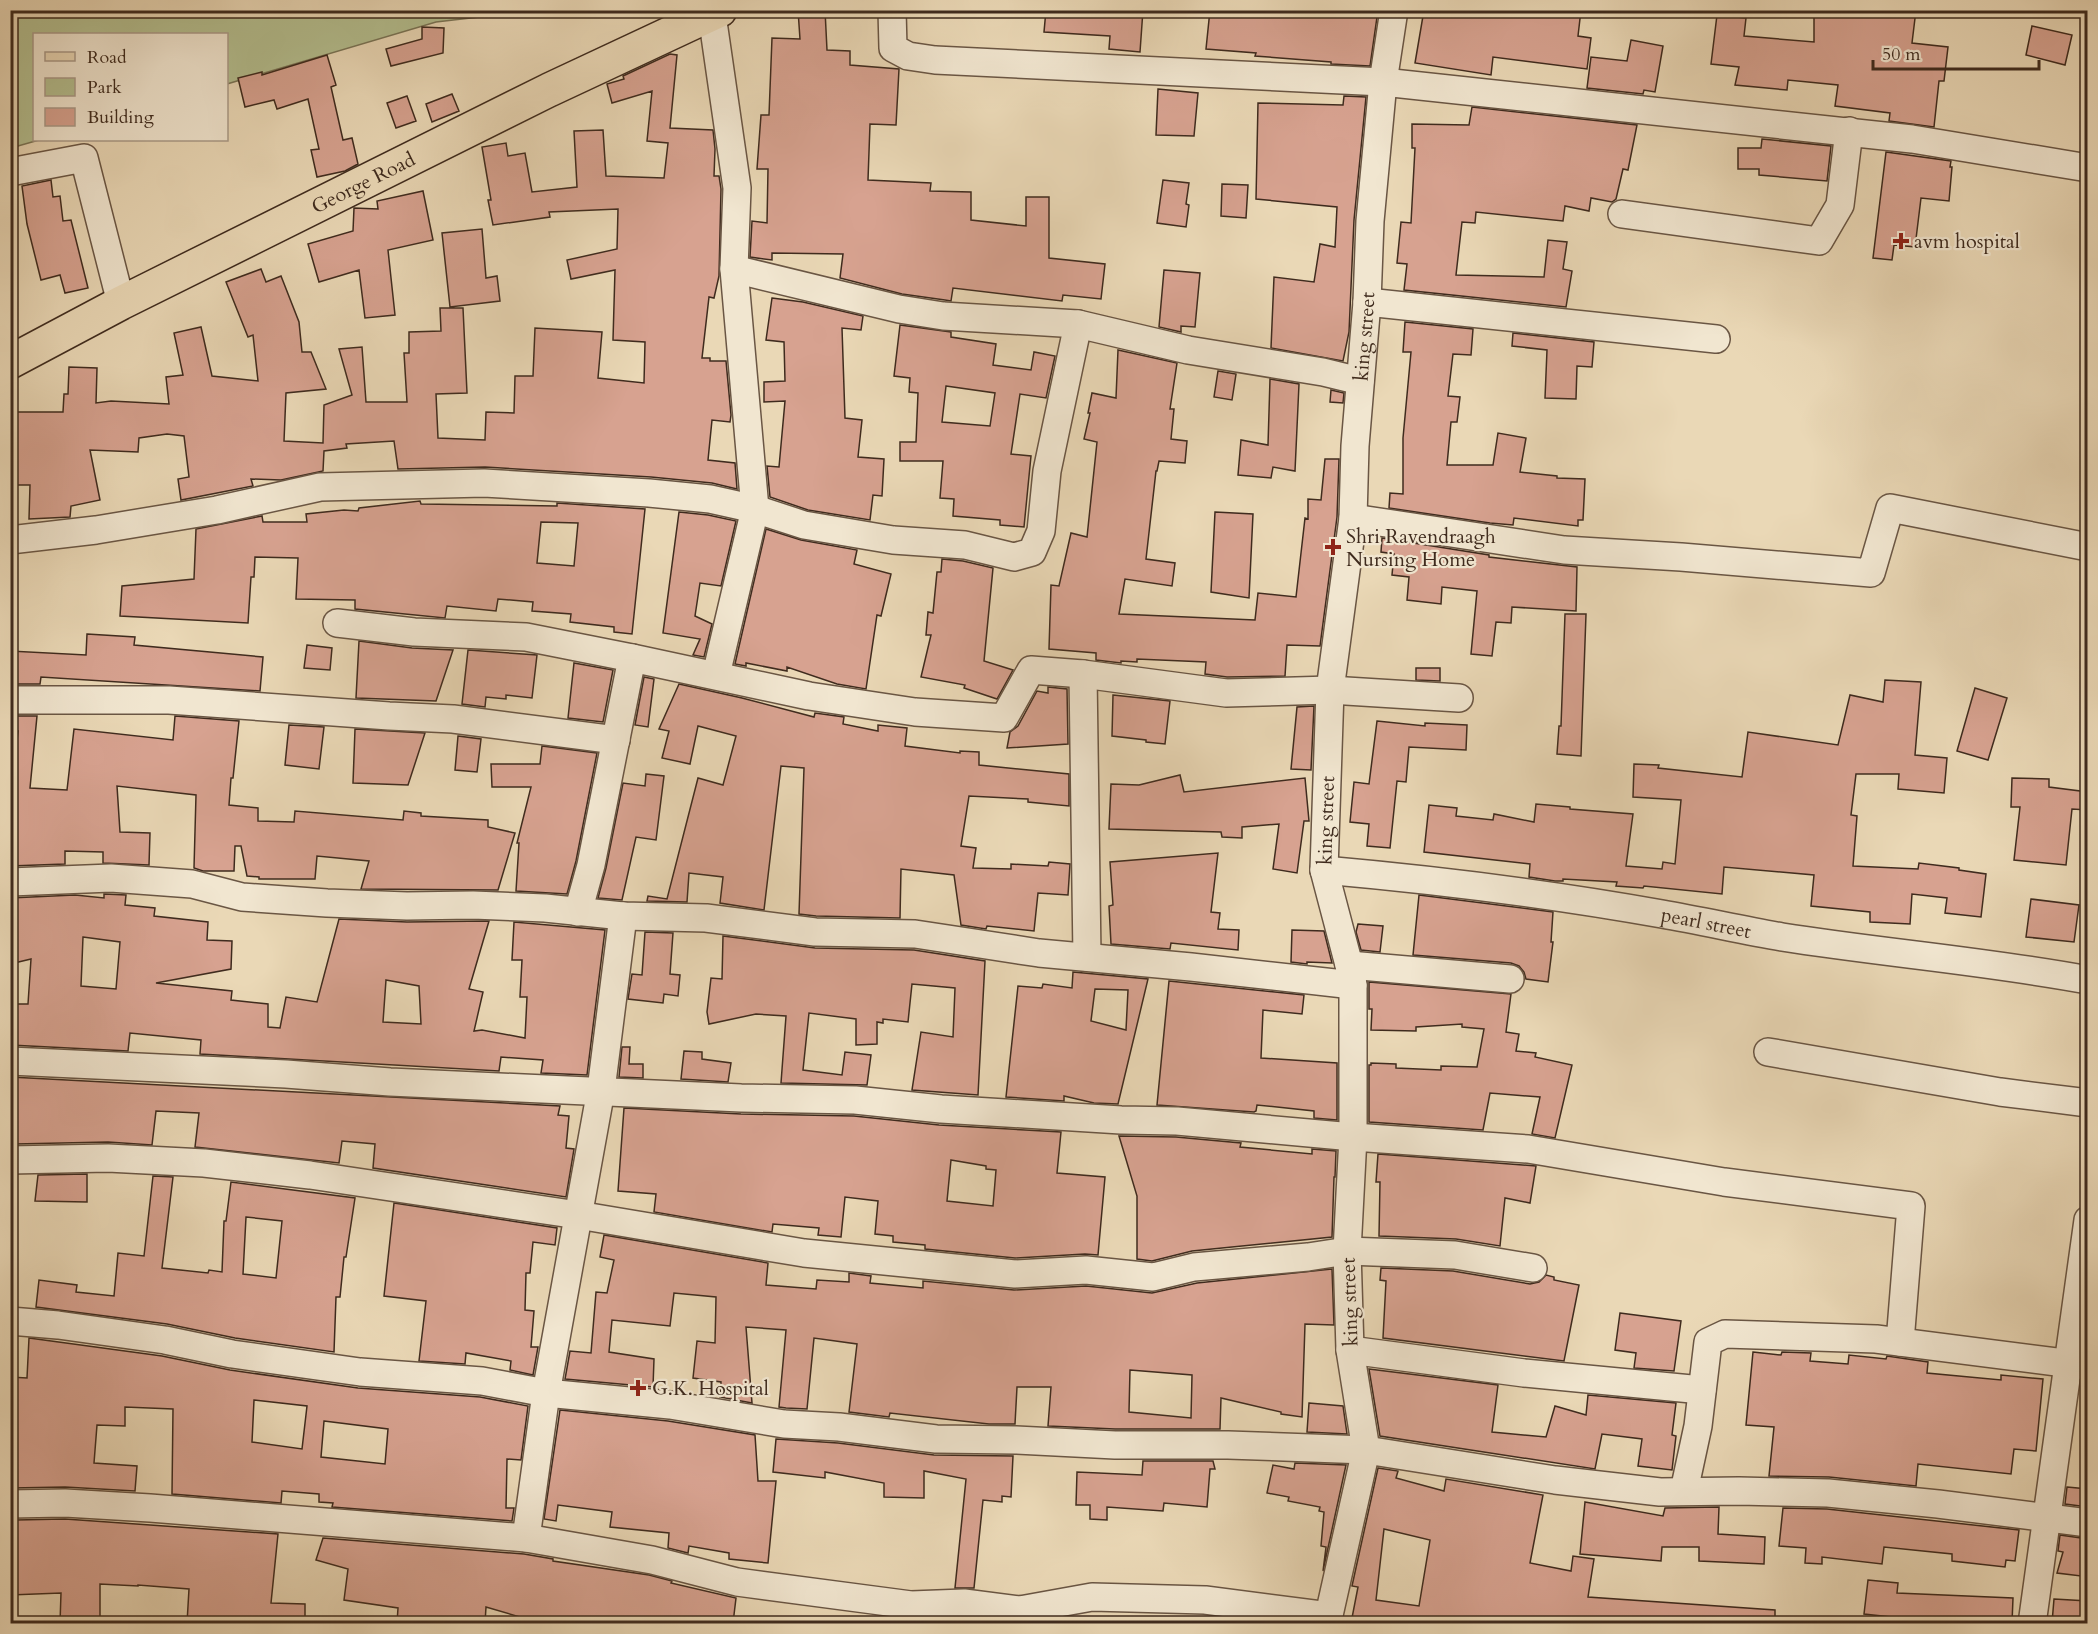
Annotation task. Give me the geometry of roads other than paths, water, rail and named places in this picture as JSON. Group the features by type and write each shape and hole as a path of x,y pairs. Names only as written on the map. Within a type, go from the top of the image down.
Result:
{"main road":[{"name":"George Road","path":"10,362 121,303 549,90 716,13"}],"street":[{"path":"892,10 893,48 917,58 1383,82 1849,131 2088,168"},
{"name":"king street","path":"1328,1620 1366,1450 1350,1350 1347,1251 1353,1137 1351,975 1324,870 1330,690 1353,518 1355,446 1367,302 1370,221 1383,82 1394,10"},
{"path":"716,13 737,188 734,269 755,509 716,675"},
{"path":"1622,213 1820,241 1840,206 1849,131"},
{"path":"10,171 84,158 121,303"},
{"path":"734,269 900,309 943,316 1078,324 1188,350 1323,372 1360,381"},
{"path":"1367,302 1716,339"},
{"path":"10,540 96,530 217,510 321,487 484,483 710,499 755,509 804,525 893,540 965,545 1014,557 1032,552 1041,531 1047,471 1078,324"},
{"path":"1353,518 1564,550 1871,573 1890,508 2088,547"},
{"path":"337,623 414,632 526,637 809,696 903,710 1004,718 1031,670 1083,674 1226,693 1330,690 1459,698"},
{"path":"578,912 591,865 632,658"},
{"path":"1083,674 1087,957"},
{"path":"10,700 169,700 453,719 616,740"},
{"name":"pearl street","path":"1324,870 1528,893 1661,914 1781,937 2023,968 2088,980"},
{"path":"10,882 111,878 192,884 242,897 407,906 473,905 545,908 623,916 706,918 815,932 915,934 1039,953 1087,957 1351,975 1510,979"},
{"path":"526,1538 546,1393 601,1090 623,916"},
{"path":"1768,1052 2000,1092 2088,1103"},
{"path":"10,1060 286,1074 390,1082 741,1098 855,1100 941,1109 1121,1120 1178,1121 1353,1137 1528,1149 1724,1182 1911,1206 1900,1342"},
{"path":"10,1160 108,1158 204,1162 310,1175 578,1215 804,1253 1015,1274 1086,1270 1153,1277 1194,1267 1308,1257 1347,1251 1455,1255 1533,1268"},
{"path":"2032,1623 2047,1516 2078,1365 2088,1220"},
{"path":"10,1321 143,1337 232,1354 325,1367 482,1382 546,1393 670,1405 784,1424 839,1427 936,1439 1366,1450 1555,1480 1660,1492 1828,1492 2088,1522"},
{"path":"1684,1491 1698,1426 1708,1342 1725,1334 1876,1339 2078,1365"},
{"path":"1350,1350 1524,1373 1702,1390"},
{"path":"10,1504 65,1503 161,1509 526,1538 651,1560 737,1582 963,1613 1020,1610 1092,1597 1205,1600 1328,1620"}],"place":[{"name":"avm hospital","path":"1901,241"},
{"name":"Shri Ravendraagh Nursing Home","path":"1333,547"},
{"name":"G.K. Hospital","path":"638,1388"}]}
